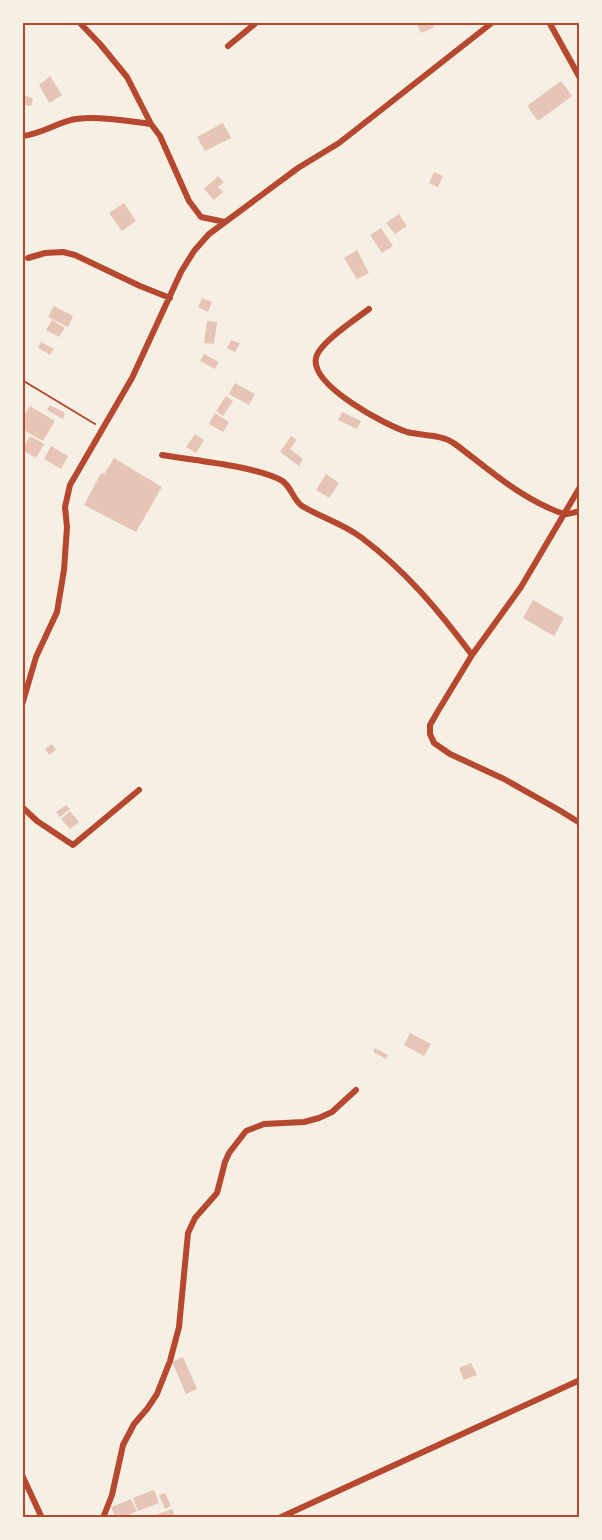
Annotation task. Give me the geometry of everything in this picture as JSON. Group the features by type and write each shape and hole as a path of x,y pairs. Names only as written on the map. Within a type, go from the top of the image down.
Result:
{"street":[{"path":"79,22 127,77 151,124 160,136 189,201 201,217 225,222"},
{"path":"228,46 257,22"},
{"path":"22,705 36,657 57,612 64,570 67,526 65,507 70,485 127,387 181,272 194,251 209,234 298,168 339,143 485,25 493,22"},
{"path":"549,22 579,78"},
{"path":"22,136 45,131 74,119 119,120 151,124"},
{"path":"28,258 45,253 63,252 75,255 170,298"},
{"path":"369,309 324,346 316,357 320,377 346,400 405,431 454,442 490,473 523,495 564,514 579,511"},
{"path":"162,455 246,470 282,480 287,484 298,503 362,538 419,588 472,655"},
{"path":"579,487 521,587 472,655 430,724 430,735 434,743 450,754 504,779 579,823"},
{"path":"22,807 37,821 73,845 139,790"},
{"path":"103,1518 112,1495 123,1444 157,1394 170,1361 179,1327 188,1233 195,1218 217,1193 229,1153 246,1131 264,1124 319,1119 332,1112 356,1090"},
{"path":"279,1518 579,1380"},
{"path":"22,1475 42,1518"}],"path":[{"path":"22,380 102,429"}],"building":[{"path":"416,22 432,22 434,27 421,33"},
{"path":"50,76 62,95 49,103 39,85"},
{"path":"561,81 572,96 538,121 527,106"},
{"path":"22,95 33,98 31,106 22,104"},
{"path":"223,123 231,138 205,151 197,137"},
{"path":"434,172 443,176 438,187 429,183"},
{"path":"218,176 224,182 218,187 223,192 214,200 204,189"},
{"path":"124,203 136,221 122,231 109,213"},
{"path":"399,214 407,226 395,234 386,223"},
{"path":"381,228 393,246 382,253 370,235"},
{"path":"357,250 369,273 357,279 344,258"},
{"path":"202,298 212,302 208,312 198,307"},
{"path":"54,306 73,316 68,327 48,317"},
{"path":"52,320 65,328 59,337 46,330"},
{"path":"207,321 217,322 214,344 204,343"},
{"path":"231,340 240,343 235,352 227,348"},
{"path":"41,342 54,349 50,355 38,348"},
{"path":"204,354 219,362 215,369 200,361"},
{"path":"235,383 255,394 249,405 229,394"},
{"path":"226,396 233,401 223,416 216,411"},
{"path":"50,405 65,413 63,419 47,410"},
{"path":"30,406 55,421 43,441 22,429 22,419"},
{"path":"342,412 361,421 357,429 338,420"},
{"path":"215,413 229,422 223,432 209,424"},
{"path":"195,434 204,440 196,453 186,447"},
{"path":"30,436 44,444 36,458 22,450"},
{"path":"291,436 297,440 290,449 303,459 299,466 280,452"},
{"path":"51,446 68,456 61,469 44,459"},
{"path":"114,458 162,487 136,532 84,505 101,473 104,474"},
{"path":"326,474 339,483 329,498 316,490"},
{"path":"533,600 564,618 554,636 523,618"},
{"path":"52,744 56,750 49,755 45,749"},
{"path":"66,805 70,809 60,817 56,812"},
{"path":"70,811 79,822 70,829 61,819"},
{"path":"410,1033 431,1044 424,1056 404,1045"},
{"path":"375,1048 388,1055 386,1059 373,1052"},
{"path":"183,1357 197,1389 186,1394 172,1362"},
{"path":"471,1363 477,1375 464,1380 459,1368"},
{"path":"154,1490 159,1503 138,1511 133,1498"},
{"path":"165,1493 171,1506 165,1509 159,1495"},
{"path":"131,1499 137,1511 122,1518 116,1518 111,1507"},
{"path":"172,1509 176,1518 150,1518 150,1517"}]}
